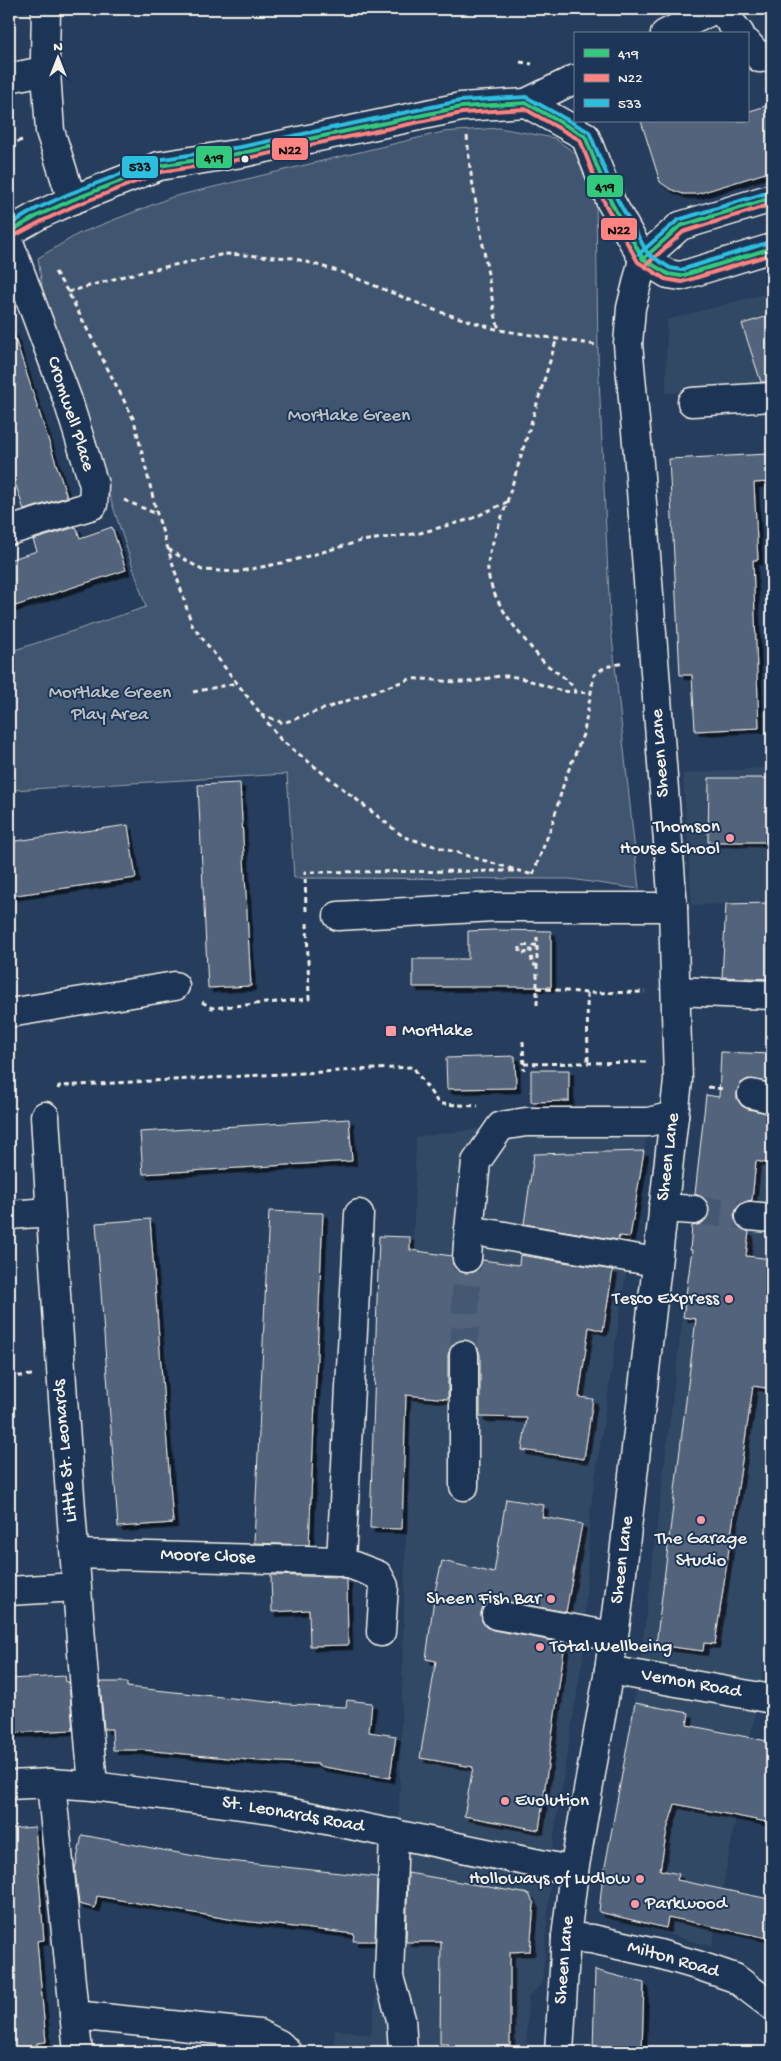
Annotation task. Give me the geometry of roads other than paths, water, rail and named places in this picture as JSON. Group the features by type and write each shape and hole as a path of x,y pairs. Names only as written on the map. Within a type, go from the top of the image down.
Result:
{"main road":[{"path":"46,9 50,131 72,200"},
{"path":"669,32 715,9"},
{"path":"720,9 738,32"},
{"path":"748,44 760,58 772,56"},
{"path":"9,78 33,73 47,74"},
{"path":"9,232 72,200 159,166 242,153 461,107 526,103 574,79"},
{"path":"526,103 585,136 611,202 643,259 668,274 681,276 772,248"},
{"path":"643,259 680,226 772,198"},
{"name":"Cromwell Place","path":"9,242 68,401 94,485 93,505 9,531"},
{"name":"Sheen Lane","path":"558,2052 566,1937 574,1871 609,1670 633,1480 656,1262 678,1081 673,907 628,344 631,308 643,259"},
{"path":"692,402 772,397"},
{"path":"338,916 494,907 673,907"},
{"path":"9,1013 175,986"},
{"path":"676,991 772,995"},
{"name":"Little St. Leonards","path":"45,1116 60,1373 93,1786"},
{"path":"467,1258 476,1162 500,1126 526,1122 648,1122 674,1116"},
{"path":"663,1208 694,1210"},
{"path":"9,1215 50,1212"},
{"path":"341,1561 359,1214"},
{"path":"469,1230 656,1262"},
{"path":"464,1355 464,1486"},
{"name":"Moore Close","path":"75,1554 341,1561 378,1575 384,1586 381,1632"},
{"path":"9,1591 76,1587"},
{"path":"496,1615 613,1636"},
{"name":"Vernon Road","path":"609,1670 772,1699"},
{"path":"51,1782 78,2052"},
{"name":"St. Leonards Road","path":"9,1785 51,1782 273,1809 574,1871"},
{"path":"394,1833 389,1977 401,2019 402,2052"},
{"name":"Milton Road","path":"566,1937 602,1941 700,1966 735,1978 772,2006"},
{"path":"74,2014 259,2034 278,2044 288,2052"}],"tunnel":[{"path":"694,1210 750,1216"},
{"path":"464,1355 467,1258"}],"place":[{"name":"Thomson House School","path":"730,838"},
{"name":"Mortlake","path":"391,1031"},
{"name":"Tesco Express","path":"729,1299"},
{"name":"The Garage Studio","path":"701,1520"},
{"name":"Sheen Fish Bar","path":"551,1599"},
{"name":"Total Wellbeing","path":"540,1647"},
{"name":"Evolution","path":"505,1801"},
{"name":"Holloways of Ludlow","path":"640,1879"},
{"name":"Parkwood","path":"635,1904"}],"park label":[{"name":"Mortlake Green","path":"349,416"},
{"name":"Mortlake Green Play Area","path":"110,704"}]}
